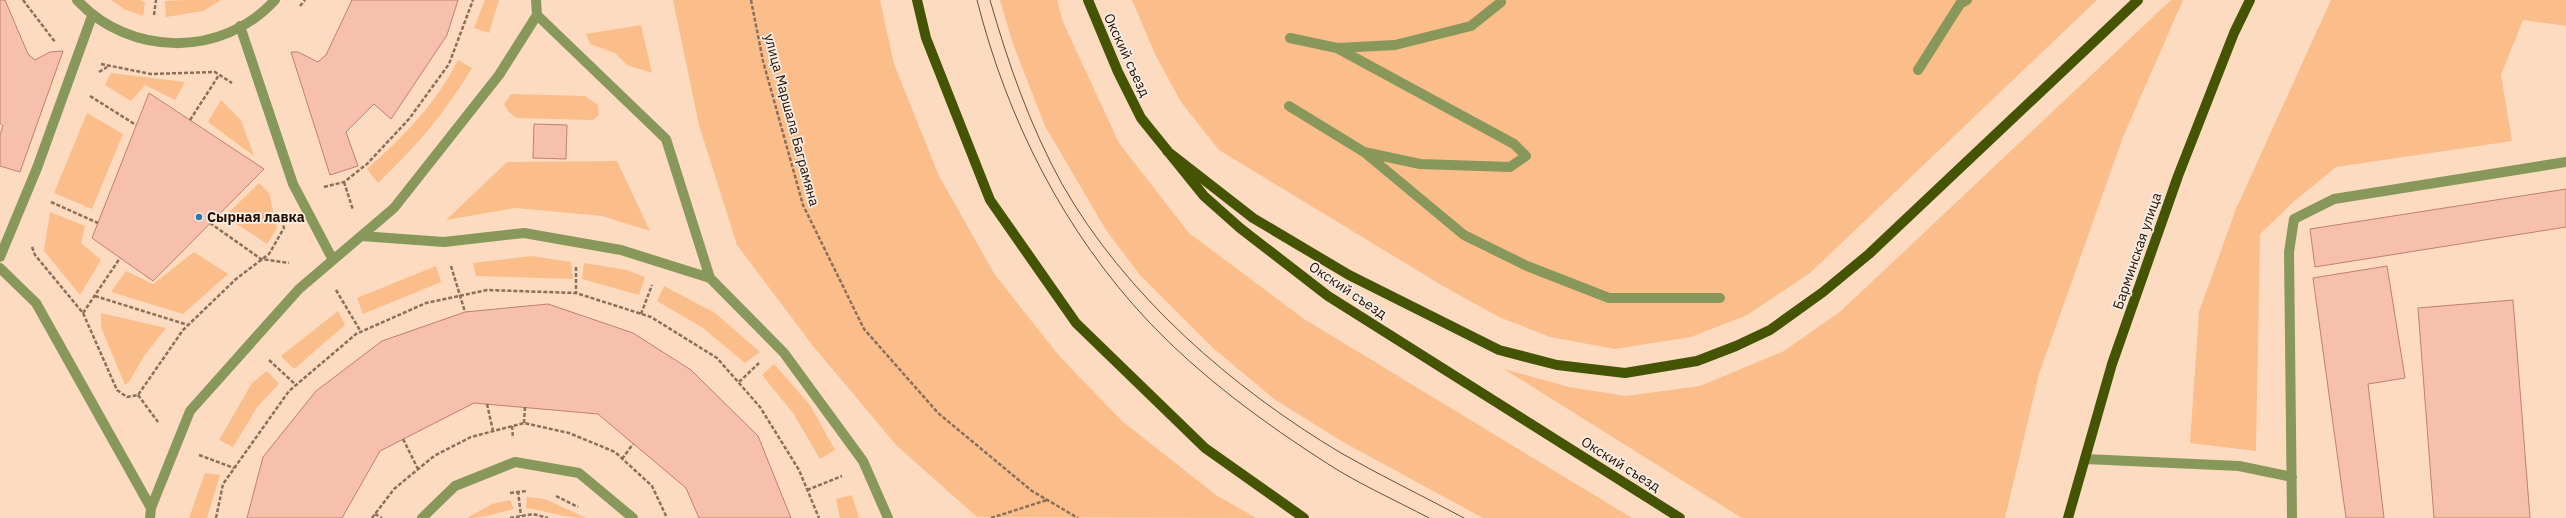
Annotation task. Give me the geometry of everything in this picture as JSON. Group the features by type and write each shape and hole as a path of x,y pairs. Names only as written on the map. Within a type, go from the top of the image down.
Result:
{"main road":[{"path":"917,0 926,38 990,200 1076,323 1205,448 1304,518"},
{"name":"Окский съезд","path":"1088,0 1118,72 1142,118 1204,196 1240,228 1328,296 1680,518"},
{"path":"1167,151 1253,218 1349,275 1445,324 1499,350 1557,365 1625,373 1697,361 1736,346 1770,330 1818,297 1869,254 2138,0"},
{"name":"Барминская улица","path":"2068,518 2112,364 2178,176 2234,33 2250,0"}],"street":[{"path":"77,0 92,16 134,38 181,44 224,36 262,14 275,0"},
{"path":"151,513 190,411 299,289 394,208 499,75 537,15 536,0"},
{"path":"1290,38 1337,48 1395,45 1471,26 1501,2 1500,0"},
{"path":"1918,70 1960,4 1967,0"},
{"path":"537,15 666,140 710,278 784,353 865,467 888,518"},
{"path":"0,257 37,168 92,16"},
{"path":"240,26 293,184 333,260"},
{"path":"1337,48 1514,144 1526,156 1510,167 1420,164 1364,152"},
{"path":"1289,106 1364,152 1464,234 1527,266 1609,298 1720,298"},
{"path":"2292,518 2289,252 2294,219 2334,199 2566,162"},
{"path":"361,236 444,242 524,233 621,250 710,278"},
{"path":"0,268 36,303 151,513"},
{"path":"2085,459 2239,466 2292,478"},
{"path":"422,518 454,486 514,462 579,473 633,518"}],"path":[{"path":"318,189 344,182 367,164 409,119 449,64 471,12 473,0"},
{"name":"улица Маршала Баграмяна","path":"751,0 763,60 803,206 864,329 938,413 1032,491 1078,518"},
{"path":"95,75 107,67 151,74 215,72 235,86"},
{"path":"190,120 219,75"},
{"path":"89,95 136,125"},
{"path":"44,199 98,223"},
{"path":"30,240 36,255 83,313 117,390 127,397 138,395 188,325 236,279 261,259 270,254 284,228 280,213"},
{"path":"210,224 261,259"},
{"path":"444,242 465,312"},
{"path":"83,313 120,258"},
{"path":"641,314 660,263"},
{"path":"323,268 361,332"},
{"path":"216,518 223,484 289,391 296,385 361,332 426,303 487,290 576,293 651,317 717,358 760,407 799,470 819,518"},
{"path":"94,296 188,325"},
{"path":"251,343 296,385"},
{"path":"487,404 493,431"},
{"path":"524,423 525,407"},
{"path":"403,439 418,469"},
{"path":"622,459 633,444"},
{"path":"176,446 234,468"},
{"path":"808,490 865,467"},
{"path":"518,492 521,516"},
{"path":"506,493 535,492"},
{"path":"548,494 583,511"},
{"path":"991,518 1047,500"},
{"path":"375,514 382,518"},
{"path":"510,518 533,514 548,518"}],"shaded area":[{"path":"111,0 140,0 145,3 143,16 124,9"},
{"path":"221,0 203,11 166,17 165,1"},
{"path":"485,0 499,0 489,33 474,28"},
{"path":"673,0 880,0 894,64 939,176 995,275 1060,357 1122,421 1216,495 1256,518 977,517 897,446 813,346 737,245 699,125"},
{"path":"1000,0 1057,0 1063,22 1119,143 1189,233 1304,319 1632,518 1483,518 1343,442 1274,399 1213,348 1140,275 1106,230 1045,126 1013,44"},
{"path":"1132,0 2097,0 1810,273 1747,315 1691,337 1615,349 1550,337 1499,317 1443,286 1219,150 1181,102 1155,54"},
{"path":"2171,0 2183,0 2123,137 2039,374 2005,518 1742,518 1504,369 1569,387 1626,396 1700,386 1784,351 1841,311"},
{"path":"2331,0 2566,0 2566,26 2523,20 2501,75 2512,141 2336,167 2291,204 2260,234 2256,451 2190,443 2199,312 2236,209"},
{"path":"641,25 652,73 627,65 615,53 590,44 586,34"},
{"path":"458,60 472,68 452,100 417,143 378,183 367,169 418,119 440,91"},
{"path":"111,73 185,82 175,100 145,85 131,101 105,85"},
{"path":"511,94 585,96 598,105 599,115 593,120 516,118 508,111 504,104"},
{"path":"221,100 241,120 254,156 208,122"},
{"path":"87,113 123,134 92,209 54,193"},
{"path":"617,161 650,231 602,216 516,208 446,220 507,162"},
{"path":"259,183 269,193 277,228 267,244 225,216"},
{"path":"50,212 85,226 81,243 101,260 80,295 44,251"},
{"path":"194,252 228,274 183,314 111,292 126,271 153,284"},
{"path":"532,256 571,262 573,279 476,276 473,263"},
{"path":"584,263 627,270 645,277 639,295 582,279"},
{"path":"436,266 441,282 363,314 357,298"},
{"path":"664,286 715,313 760,352 745,363 703,328 657,301"},
{"path":"338,311 345,325 294,369 281,356"},
{"path":"101,313 166,328 144,356 129,382 125,385 101,327"},
{"path":"774,364 810,405 835,450 820,459 793,413 762,375"},
{"path":"267,371 279,384 258,406 233,447 219,440 252,383"},
{"path":"205,473 220,475 207,518 189,518"},
{"path":"852,495 859,518 840,518 836,499"},
{"path":"527,497 545,499 586,518 563,516 526,508"},
{"path":"510,500 514,509 485,516 467,518 492,504"}],"building":[{"path":"0,0 5,0 28,54 35,60 50,52 63,51 20,172 0,166 0,135 3,126 0,123"},
{"path":"352,0 458,0 447,35 391,119 374,104 346,132 358,166 330,175 291,52 298,52 318,62 326,55"},
{"path":"149,93 264,169 153,281 92,238"},
{"path":"534,124 567,125 566,159 533,158"},
{"path":"2566,189 2566,227 2315,267 2310,229"},
{"path":"2387,266 2405,378 2368,384 2384,518 2346,518 2313,278"},
{"path":"2513,300 2530,518 2434,518 2418,308"},
{"path":"548,304 633,333 691,370 758,436 791,518 699,518 686,488 598,414 474,403 380,451 342,518 247,518 263,457 316,391 382,341 465,312"}],"tram line":[{"path":"977,0 1005,88 1022,130 1042,172 1065,212 1090,250 1118,287 1149,322 1190,362 1257,416 1340,471 1429,518"},
{"path":"990,0 1012,71 1050,162 1088,225 1117,264 1149,301 1184,336 1221,369 1300,427 1341,453 1464,518"}],"place":[{"name":"Сырная лавка","path":"199,217"}]}
